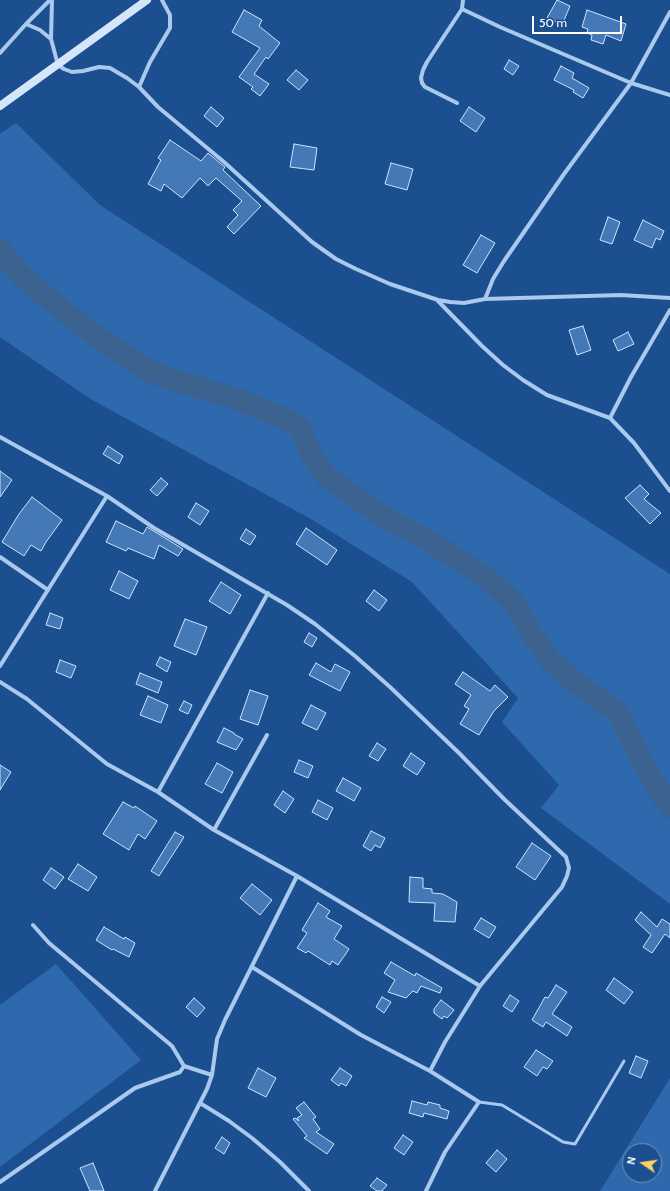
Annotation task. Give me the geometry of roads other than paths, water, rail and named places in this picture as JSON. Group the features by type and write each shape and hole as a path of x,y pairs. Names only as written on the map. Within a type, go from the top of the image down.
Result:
{"street":[{"path":"0,53 26,24 51,0"},
{"path":"51,0 51,39 58,65 72,72 99,67 110,68 127,78 139,87 158,107 224,162 312,242 336,259 356,269 390,284 438,300 464,303 485,299 621,295 670,298"},
{"path":"0,106 147,0"},
{"path":"139,87 150,62 170,28 170,16 162,0"},
{"path":"458,103 426,87 422,83 421,78 427,62 462,8 463,0"},
{"path":"462,8 500,27 631,83 670,95"},
{"path":"485,299 493,278 504,261 564,174 631,83 670,12"},
{"path":"26,24 40,30 51,39"},
{"path":"438,300 482,346 503,365 523,380 552,397 610,418 634,443 670,491"},
{"path":"610,418 631,377 670,310"},
{"path":"0,437 107,496 154,528 268,593 315,624 355,656 390,687 459,753 504,799 566,857 569,868 562,887 480,986 445,1042 430,1071"},
{"path":"0,666 107,496"},
{"path":"0,557 48,590"},
{"path":"158,792 268,593"},
{"path":"0,682 27,699 107,764 158,792 214,830 297,876 480,986"},
{"path":"214,830 267,735"},
{"path":"154,1191 200,1103 212,1075 217,1039 225,1020 297,876"},
{"path":"33,925 49,942 172,1046 184,1066 212,1075"},
{"path":"252,967 361,1035 430,1071 479,1102 444,1152 426,1191"},
{"path":"0,1182 134,1088 180,1072 184,1066"},
{"path":"200,1103 229,1121 252,1138 280,1162 309,1191"}],"lane":[{"path":"479,1102 502,1105 563,1142 575,1144 624,1061"}],"waterway":[{"path":"0,250 20,274 34,287 93,334 147,370 170,379 237,399 285,419 301,428 310,453 326,476 387,519 426,539 487,578 515,604 531,633 550,660 573,681 618,713 644,765 670,807"}]}
